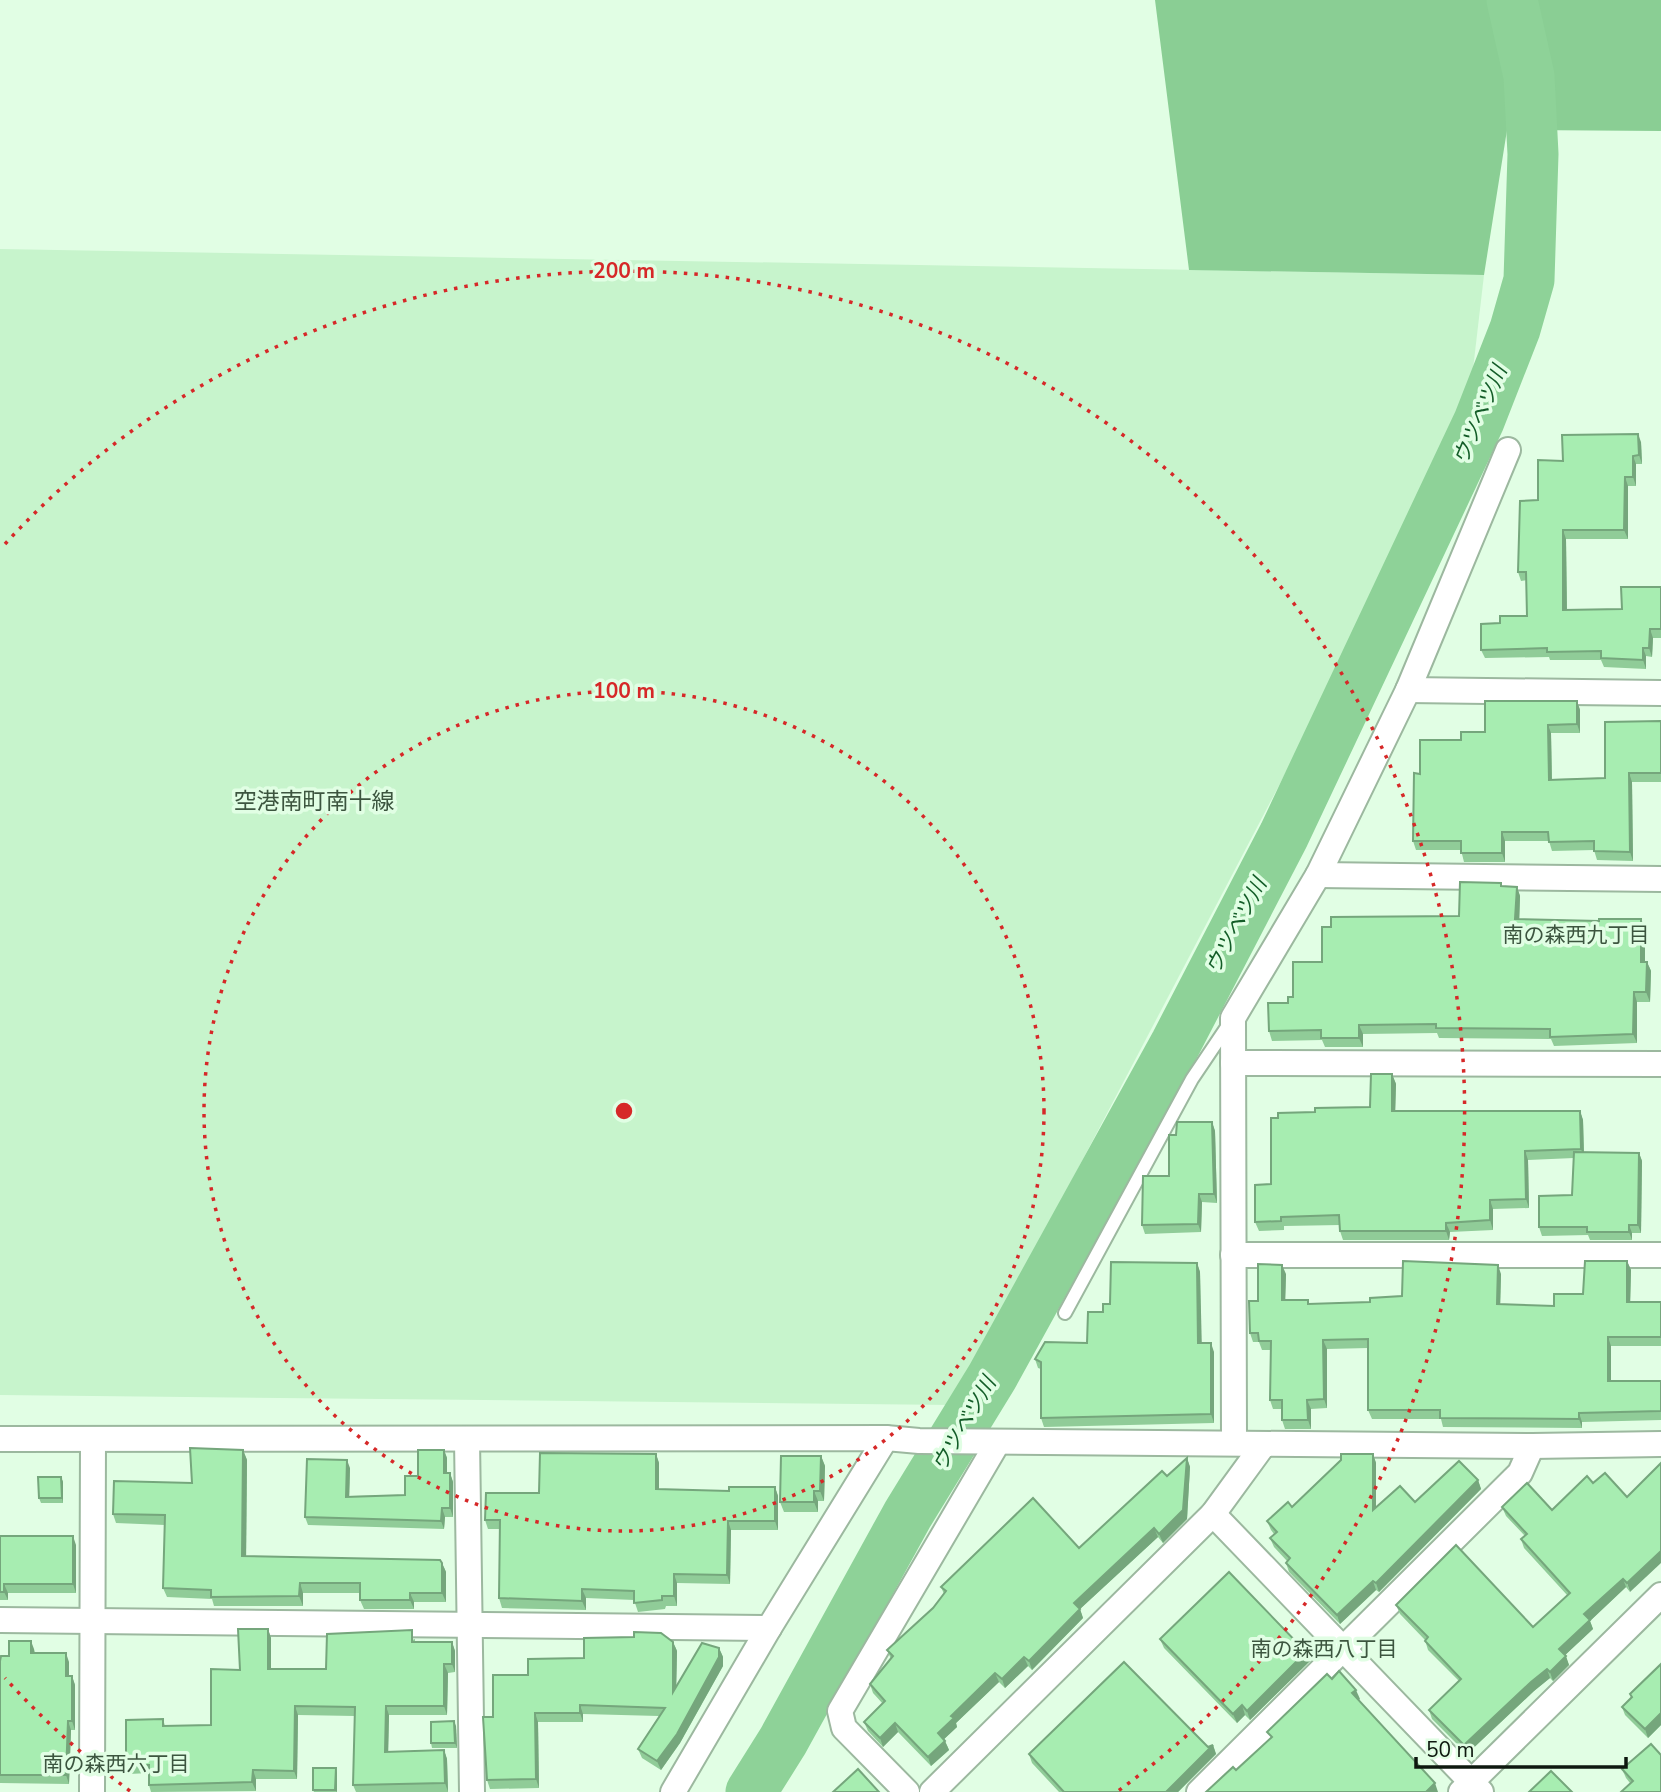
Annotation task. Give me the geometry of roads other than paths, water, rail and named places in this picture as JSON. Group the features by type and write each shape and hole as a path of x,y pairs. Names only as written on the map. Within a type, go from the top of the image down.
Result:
{"street":[{"path":"1234,1441 1233,1018 1318,875 1408,690 1507,450"},
{"path":"1408,690 1661,693"},
{"path":"1318,875 1661,879"},
{"path":"1233,1063 1661,1064"},
{"path":"1233,1255 1661,1255"},
{"path":"673,1792 769,1628 886,1438"},
{"path":"0,1439 93,1441 886,1438 990,1442 1234,1441 1264,1444 1532,1446 1661,1444"},
{"path":"467,1439 472,1792"},
{"path":"92,1792 93,1441"},
{"path":"907,1792 844,1728 840,1711 990,1442"},
{"path":"932,1792 1213,1514 1264,1444"},
{"path":"1199,1792 1520,1473 1532,1446"},
{"path":"1213,1514 1471,1789 1661,1595"},
{"path":"0,1620 769,1628"}],"lane":[{"path":"1065,1312 1192,1079 1233,1018"}],"waterway":[{"name":"ウツベツ川","path":"751,1792 783,1741 908,1514 992,1377 1176,1043 1284,835 1479,421 1515,329 1529,280 1533,154 1529,76 1512,0"}],"district":[{"name":"空港南町南十線","path":"314,801"},
{"name":"南の森西九丁目","path":"1576,935"},
{"name":"南の森西八丁目","path":"1324,1649"},
{"name":"南の森西六丁目","path":"116,1764"}]}
